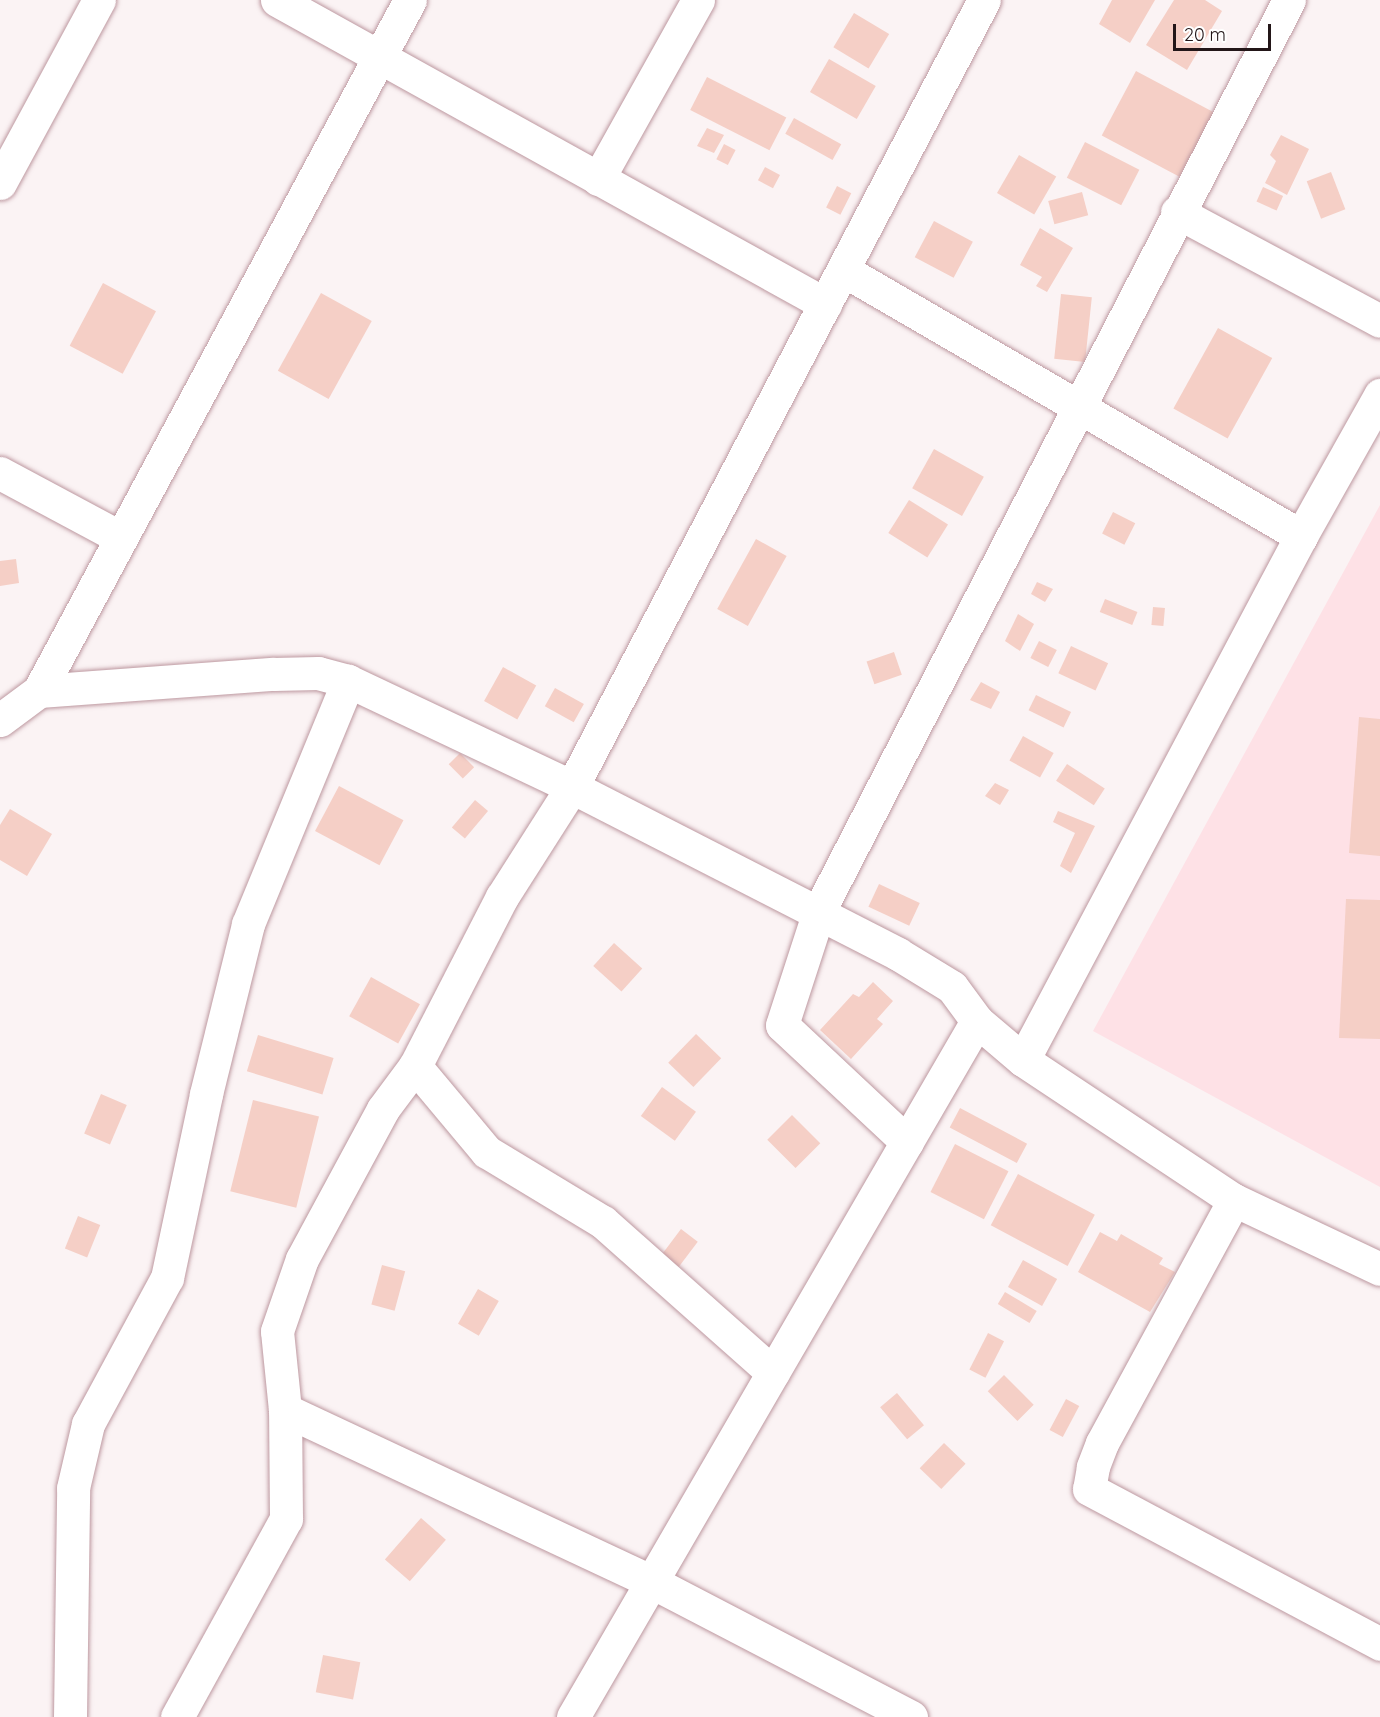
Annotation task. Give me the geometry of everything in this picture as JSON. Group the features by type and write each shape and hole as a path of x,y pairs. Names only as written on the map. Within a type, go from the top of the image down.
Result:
{"street":[{"path":"0,183 99,0"},
{"path":"277,0 379,59 825,304"},
{"path":"0,720 39,691 410,0"},
{"path":"598,179 698,0"},
{"path":"177,1717 286,1519 285,1410 277,1330 302,1259 383,1109 415,1066 502,897 572,787 984,0"},
{"path":"907,1142 782,1025 819,911 1177,212 1289,0"},
{"path":"1177,212 1380,321"},
{"path":"843,270 1301,536"},
{"path":"1023,1060 1301,536 1380,395"},
{"path":"0,473 122,538"},
{"path":"39,691 273,674 318,674 348,681 572,787 819,911 952,987 977,1021 1023,1060 1234,1200 1380,1269"},
{"path":"70,1717 73,1488 88,1424 167,1278 206,1095 249,924 348,681"},
{"path":"573,1717 977,1021"},
{"path":"415,1066 487,1152 603,1222 773,1374"},
{"path":"1234,1200 1102,1443 1093,1467 1089,1489 1380,1644"},
{"path":"285,1410 652,1582 911,1717"}],"shaded area":[{"path":"1380,505 1380,1187 1093,1031"}],"building":[{"path":"1112,0 1155,0 1130,43 1099,24"},
{"path":"1174,0 1205,0 1222,11 1187,70 1146,45"},
{"path":"854,13 889,34 869,68 833,47"},
{"path":"829,59 876,86 857,119 810,92"},
{"path":"1136,71 1214,112 1179,177 1102,135"},
{"path":"707,77 786,117 770,150 690,110"},
{"path":"794,118 841,144 833,160 785,134"},
{"path":"707,128 724,135 714,153 697,146"},
{"path":"1281,135 1309,149 1287,195 1265,183 1276,161 1270,155"},
{"path":"1085,142 1139,170 1121,205 1067,178"},
{"path":"724,144 736,150 728,165 716,159"},
{"path":"1019,155 1056,176 1034,215 997,193"},
{"path":"765,167 780,175 773,188 758,180"},
{"path":"1331,172 1345,209 1321,219 1307,181"},
{"path":"837,186 851,193 840,215 826,207"},
{"path":"1263,187 1283,196 1277,211 1256,202"},
{"path":"1082,192 1088,215 1054,224 1048,201"},
{"path":"934,221 973,242 954,278 915,257"},
{"path":"1040,228 1073,248 1047,292 1036,286 1042,277 1020,265"},
{"path":"103,283 156,311 123,374 70,346"},
{"path":"321,293 372,321 329,399 278,371"},
{"path":"1061,294 1092,297 1085,362 1054,359"},
{"path":"1218,328 1272,358 1228,439 1173,408"},
{"path":"934,449 984,477 962,516 912,488"},
{"path":"909,500 948,524 927,557 888,533"},
{"path":"1113,512 1135,523 1124,545 1102,533"},
{"path":"756,539 787,556 748,626 717,609"},
{"path":"16,559 19,583 0,586 0,561"},
{"path":"1037,582 1053,589 1045,602 1031,594"},
{"path":"1105,599 1137,612 1132,625 1100,612"},
{"path":"1153,607 1165,608 1163,626 1151,625"},
{"path":"1018,614 1034,624 1020,651 1005,641"},
{"path":"1039,641 1057,650 1048,667 1030,658"},
{"path":"1071,646 1108,663 1095,691 1058,673"},
{"path":"894,652 902,675 874,684 867,661"},
{"path":"503,667 536,685 517,720 484,701"},
{"path":"981,682 1000,692 991,709 970,700"},
{"path":"555,688 584,704 574,722 545,706"},
{"path":"1036,695 1071,712 1064,727 1029,710"},
{"path":"1359,717 1380,719 1380,856 1349,853"},
{"path":"1023,736 1054,753 1040,777 1009,760"},
{"path":"460,753 474,767 463,778 449,764"},
{"path":"1067,764 1105,789 1094,805 1056,781"},
{"path":"995,783 1009,790 1000,805 985,796"},
{"path":"339,786 403,820 380,865 315,831"},
{"path":"475,800 488,811 465,839 452,828"},
{"path":"10,809 52,834 27,876 0,860 0,825"},
{"path":"1058,811 1095,826 1071,873 1060,866 1075,833 1053,822"},
{"path":"879,884 920,903 909,926 868,907"},
{"path":"1346,899 1380,900 1380,1039 1339,1038"},
{"path":"614,943 642,968 621,991 593,966"},
{"path":"371,977 420,1004 398,1044 349,1016"},
{"path":"873,982 893,1001 877,1019 883,1024 851,1059 820,1030 853,994 859,997"},
{"path":"696,1034 721,1058 693,1087 668,1063"},
{"path":"258,1035 334,1058 322,1094 247,1071"},
{"path":"662,1087 696,1112 675,1141 641,1116"},
{"path":"101,1094 127,1105 110,1145 84,1134"},
{"path":"253,1100 319,1116 296,1208 230,1191"},
{"path":"960,1108 1027,1144 1017,1163 950,1127"},
{"path":"792,1115 820,1143 796,1168 767,1140"},
{"path":"955,1144 1008,1171 984,1219 930,1192"},
{"path":"1018,1174 1095,1215 1068,1266 991,1225"},
{"path":"78,1216 100,1225 87,1257 65,1248"},
{"path":"681,1229 698,1242 674,1273 658,1260"},
{"path":"1100,1232 1117,1241 1121,1234 1163,1258 1159,1264 1175,1272 1150,1312 1078,1272"},
{"path":"1023,1260 1057,1279 1042,1306 1008,1287"},
{"path":"382,1265 405,1271 395,1311 371,1305"},
{"path":"478,1289 499,1301 479,1336 458,1324"},
{"path":"1005,1292 1037,1311 1030,1323 998,1304"},
{"path":"988,1333 1004,1341 985,1378 969,1370"},
{"path":"1004,1375 1034,1405 1017,1421 988,1391"},
{"path":"897,1393 924,1425 907,1439 880,1407"},
{"path":"1066,1399 1079,1406 1063,1437 1050,1430"},
{"path":"944,1443 966,1464 941,1489 920,1468"},
{"path":"421,1518 446,1540 410,1581 385,1560"},
{"path":"323,1655 360,1662 353,1700 316,1692"}]}
